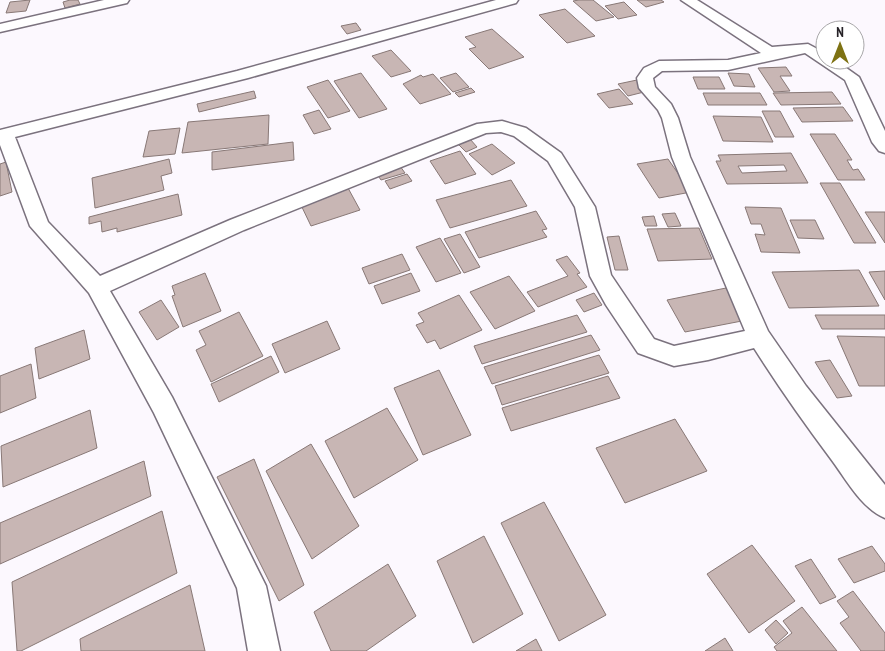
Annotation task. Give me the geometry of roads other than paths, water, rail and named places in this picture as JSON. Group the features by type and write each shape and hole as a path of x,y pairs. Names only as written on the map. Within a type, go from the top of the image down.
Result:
{"street":[{"path":"0,28 122,0"},
{"path":"264,651 251,586 163,405 97,286 40,226 2,136 242,75 511,0"},
{"path":"688,0 768,52 808,48 815,53"},
{"path":"808,48 728,65 659,66 650,71 645,78 647,88 665,108 670,118 681,157 759,337 809,410 868,487 885,504"},
{"path":"840,70 851,77 885,147"},
{"path":"97,286 237,225 402,159 483,128 502,126 520,132 555,157 585,206 601,276 614,299 646,346 674,356 708,350 759,337"}]}
